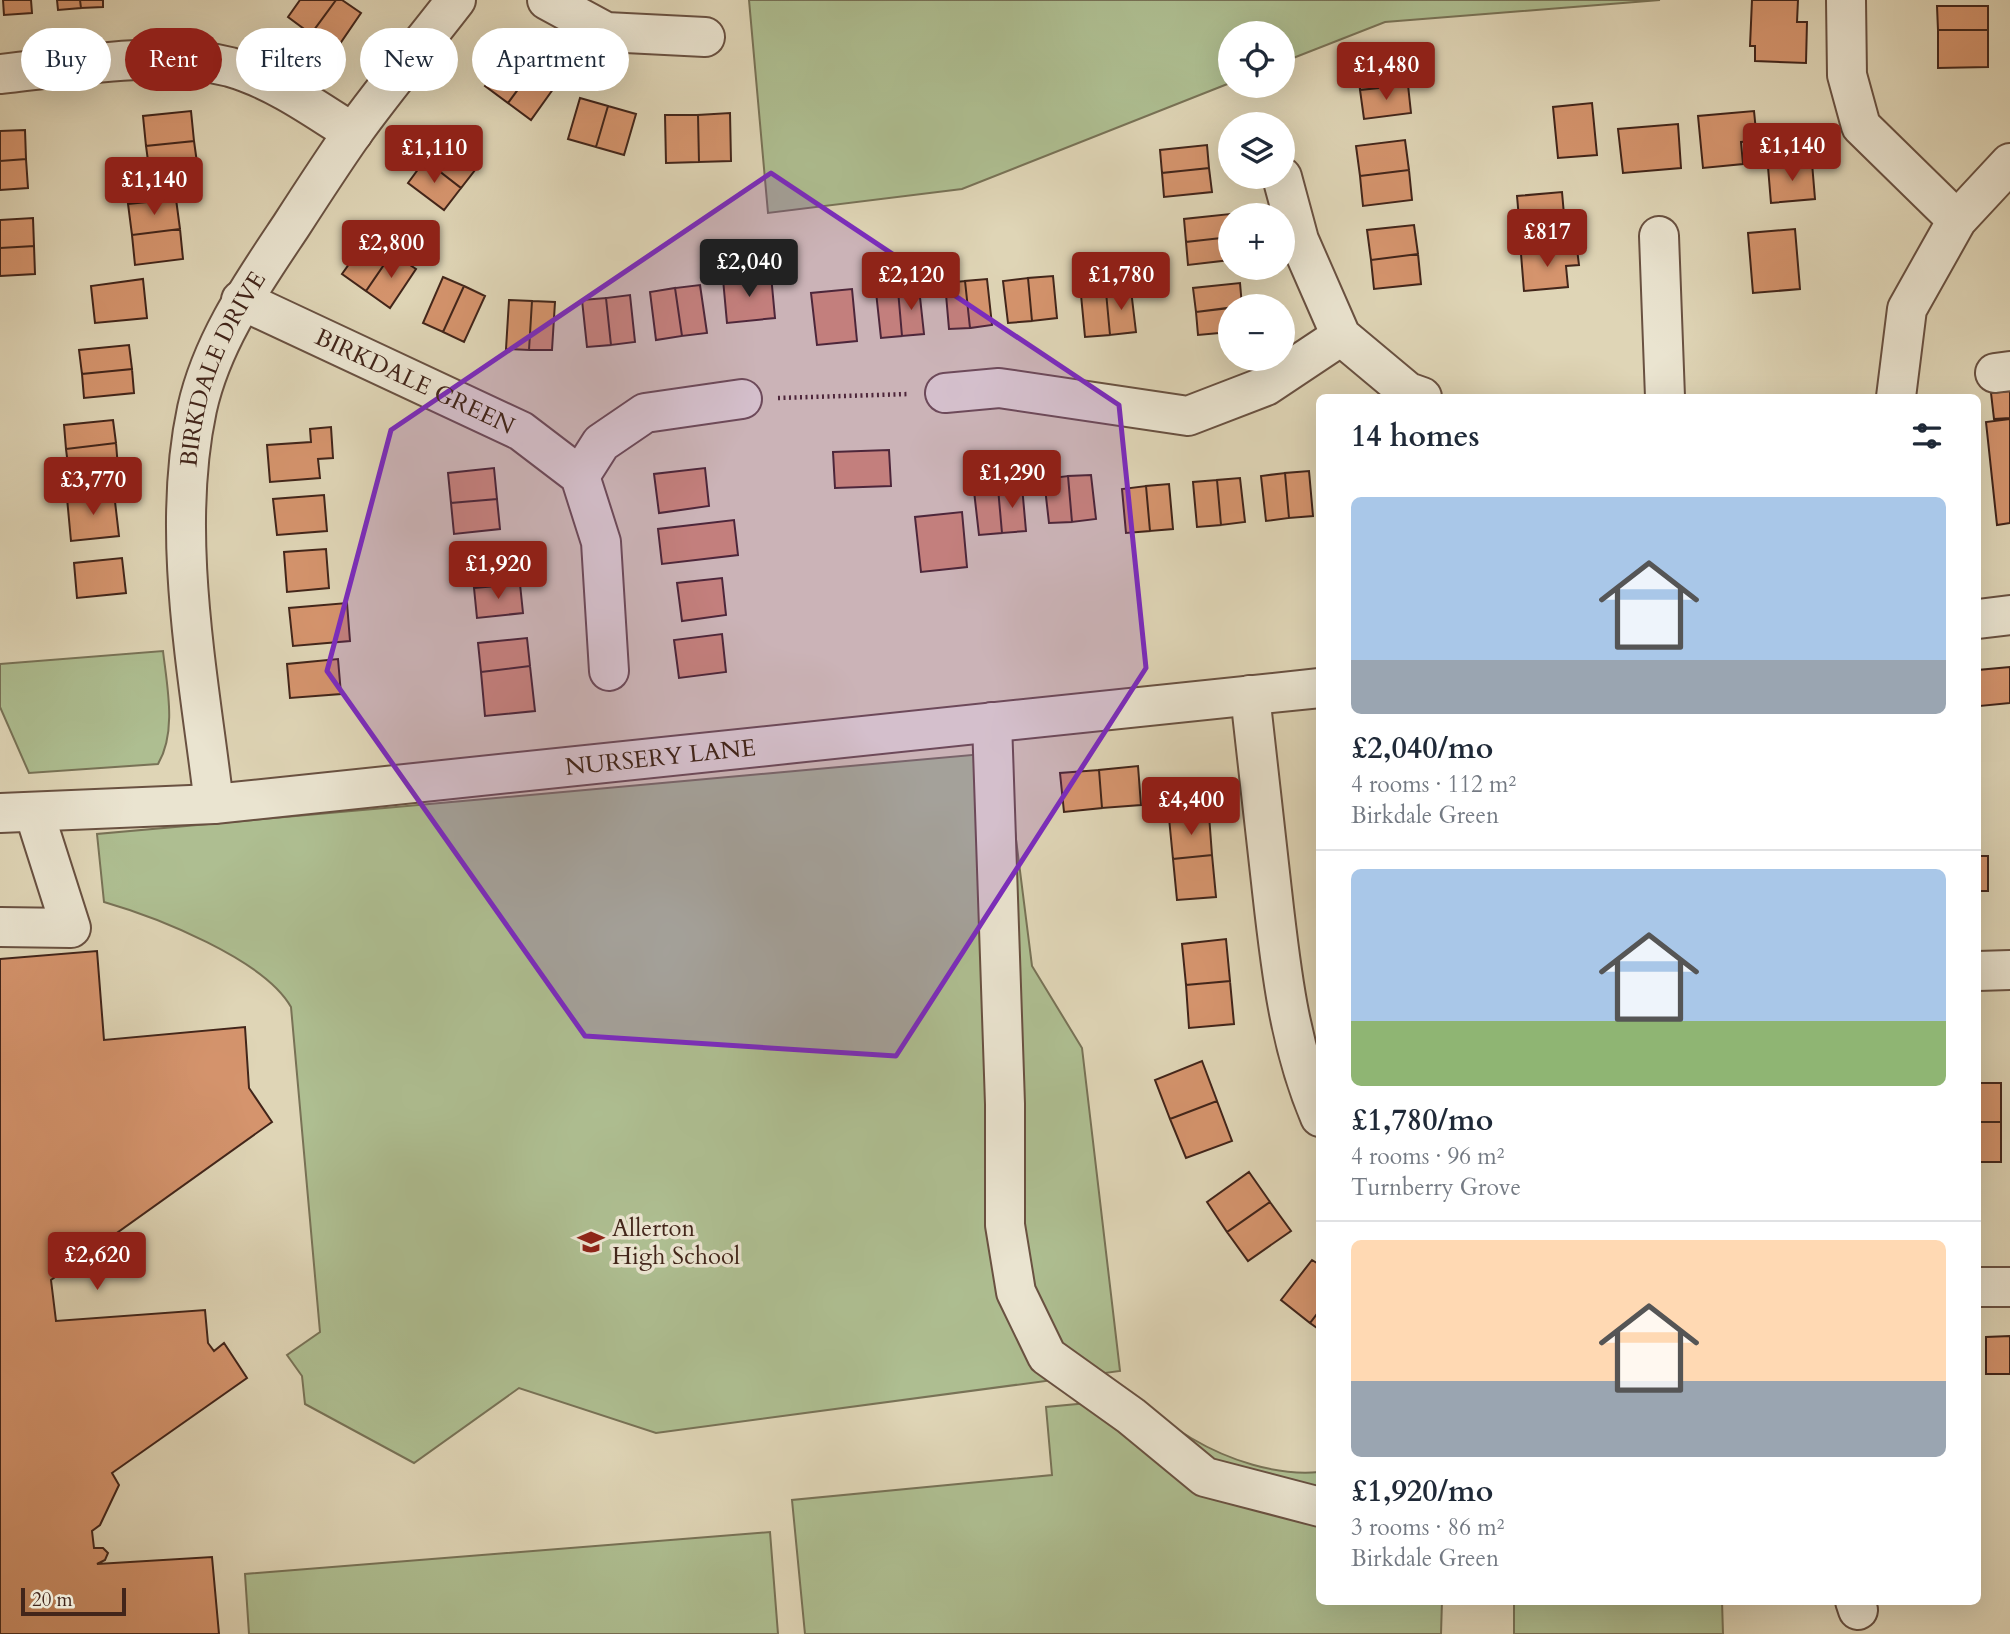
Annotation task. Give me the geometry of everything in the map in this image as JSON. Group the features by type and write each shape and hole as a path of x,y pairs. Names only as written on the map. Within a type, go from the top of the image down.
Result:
{"street":[{"name":"BIRKDALE DRIVE","path":"214,804 188,575 190,464 198,408 218,348 241,300 353,133 456,0"},
{"path":"547,0 606,32 705,37"},
{"path":"1846,0 1847,75 1861,126 1957,220"},
{"path":"0,74 143,60 191,60 230,68 260,79 292,94 353,133"},
{"path":"1896,394 1907,309 1957,220 2010,163"},
{"path":"1285,189 1299,240 1342,336 1414,394"},
{"path":"1660,236 1665,394"},
{"name":"BIRKDALE GREEN","path":"241,300 521,430 580,476"},
{"path":"945,393 999,388 1188,416 1266,386 1342,336"},
{"path":"609,671 601,542 580,476 601,443 645,413 742,399"},
{"path":"1981,619 2010,615"},
{"name":"NURSERY LANE","path":"17,813 214,804 1316,688"},
{"path":"1250,695 1281,967 1292,1032 1304,1080 1316,1108"},
{"path":"992,722 1003,1022 1005,1226 1016,1292 1047,1356 1131,1416 1205,1477 1316,1506"},
{"path":"0,928 71,928 17,813"},
{"path":"1981,971 2010,970"},
{"path":"1981,1287 2010,1287"}],"path":[{"path":"742,399 945,393"}],"highlighted area":[{"path":"771,173 1119,405 1146,668 896,1056 585,1036 327,671 391,430"}],"green space":[{"path":"749,0 1660,0 1385,22 1295,57 1295,21 1218,21 1218,88 962,189 768,213"},
{"path":"163,651 169,723 164,751 158,764 29,773 0,707 0,664"},
{"path":"1005,752 1032,966 1082,1048 1120,1371 656,1433 519,1388 414,1463 305,1404 302,1376 287,1355 320,1332 291,1007 277,989 258,972 234,957 179,929 104,902 97,834"},
{"path":"1120,1400 1148,1412 1205,1446 1236,1459 1269,1469 1316,1472 1316,1605 1442,1605 1441,1634 805,1634 792,1500 1052,1475 1046,1407"},
{"path":"770,1532 778,1634 249,1634 245,1574"},
{"path":"1514,1605 1722,1605 1723,1634 1514,1634"}],"building":[{"path":"3,0 31,0 32,13 4,15"},
{"path":"57,0 80,0 81,8 58,10"},
{"path":"80,0 103,0 103,7 81,8"},
{"path":"300,0 336,0 315,28 303,28 288,17"},
{"path":"336,0 342,0 361,13 346,35 346,28 315,28"},
{"path":"1752,0 1798,0 1797,22 1807,22 1806,63 1755,61 1755,46 1750,46"},
{"path":"1937,6 1988,6 1988,30 1938,30"},
{"path":"1938,30 1988,30 1988,67 1938,68"},
{"path":"1404,56 1408,85 1360,90 1357,62"},
{"path":"1408,85 1411,113 1364,119 1360,90"},
{"path":"492,91 517,91 508,103"},
{"path":"517,91 552,91 531,120 508,103"},
{"path":"580,98 608,106 596,147 568,139"},
{"path":"1592,103 1597,155 1558,158 1553,107"},
{"path":"608,106 636,114 624,155 596,147"},
{"path":"191,111 194,141 146,146 143,116"},
{"path":"1754,111 1757,141 1741,142 1743,164 1703,168 1698,116"},
{"path":"730,113 731,161 699,162 698,115"},
{"path":"665,115 698,115 699,162 666,163"},
{"path":"1678,124 1681,168 1623,173 1618,129"},
{"path":"25,130 26,159 0,161 0,131"},
{"path":"443,137 479,165 461,188 425,160"},
{"path":"1405,140 1409,170 1360,176 1356,146"},
{"path":"194,141 198,170 150,176 146,146"},
{"path":"1207,145 1209,168 1162,173 1160,150"},
{"path":"26,159 28,188 0,190 0,161"},
{"path":"425,160 461,188 444,210 408,183"},
{"path":"1812,163 1815,199 1771,203 1768,167"},
{"path":"1209,168 1212,192 1164,197 1162,173"},
{"path":"1409,170 1412,200 1363,206 1360,176"},
{"path":"1562,192 1565,226 1520,230 1517,196"},
{"path":"176,199 180,229 132,235 128,204"},
{"path":"1218,215 1218,238 1186,242 1184,219"},
{"path":"33,218 34,246 0,248 0,220"},
{"path":"1414,225 1418,254 1371,260 1367,230"},
{"path":"180,229 183,259 135,265 132,235"},
{"path":"1795,229 1800,289 1753,293 1748,233"},
{"path":"369,236 392,253 366,291 342,274"},
{"path":"1218,238 1218,261 1188,265 1186,242"},
{"path":"34,246 35,274 0,276 0,248"},
{"path":"1577,249 1579,265 1566,266 1568,287 1524,291 1521,254"},
{"path":"392,253 416,269 390,308 366,291"},
{"path":"1418,254 1421,284 1374,289 1371,260"},
{"path":"771,275 775,318 727,323 723,279"},
{"path":"1053,276 1057,318 1032,321 1028,278"},
{"path":"443,277 464,286 443,332 423,323"},
{"path":"1028,278 1032,321 1008,323 1003,281"},
{"path":"143,279 147,318 95,323 91,286"},
{"path":"987,279 992,325 970,328 965,281"},
{"path":"965,281 970,328 949,329 945,283"},
{"path":"1240,283 1241,294 1218,294 1218,309 1196,312 1193,288"},
{"path":"700,285 707,333 682,336 675,288"},
{"path":"464,286 485,296 464,342 443,332"},
{"path":"675,288 682,336 656,340 650,292"},
{"path":"919,288 924,334 902,336 898,290"},
{"path":"852,289 857,341 817,345 811,293"},
{"path":"898,290 902,336 881,338 876,292"},
{"path":"1131,290 1136,332 1110,335 1106,292"},
{"path":"1106,292 1110,335 1085,337 1081,295"},
{"path":"630,295 635,342 611,345 606,298"},
{"path":"606,298 611,345 587,347 582,300"},
{"path":"509,300 532,301 529,350 506,349"},
{"path":"532,301 555,302 552,350 529,350"},
{"path":"1218,309 1218,333 1198,335 1196,312"},
{"path":"129,345 132,369 82,374 79,350"},
{"path":"132,369 134,393 84,398 82,374"},
{"path":"2010,391 2010,418 1994,419 1991,393"},
{"path":"2010,419 2010,523 1997,525 1986,422"},
{"path":"113,420 116,443 66,449 64,425"},
{"path":"331,427 333,458 318,459 320,478 270,482 267,445 311,442 310,429"},
{"path":"116,443 118,468 69,473 66,449"},
{"path":"889,450 891,486 835,488 833,452"},
{"path":"494,468 497,499 451,503 448,473"},
{"path":"705,468 709,506 659,513 654,474"},
{"path":"1309,471 1313,516 1289,518 1285,473"},
{"path":"1285,473 1289,518 1266,521 1261,476"},
{"path":"1091,475 1096,519 1072,522 1068,476"},
{"path":"1068,476 1072,522 1049,523 1044,479"},
{"path":"1240,478 1245,522 1221,525 1217,480"},
{"path":"1217,480 1221,525 1197,527 1193,482"},
{"path":"1169,484 1173,529 1150,531 1146,486"},
{"path":"1022,486 1026,531 1002,533 998,488"},
{"path":"1146,486 1150,531 1126,533 1122,489"},
{"path":"998,488 1002,533 979,535 974,491"},
{"path":"114,493 119,536 71,541 67,498"},
{"path":"324,495 327,531 277,535 273,499"},
{"path":"497,499 500,529 454,534 451,503"},
{"path":"962,512 967,567 921,572 915,517"},
{"path":"734,520 738,555 662,564 658,529"},
{"path":"326,549 329,588 287,592 284,552"},
{"path":"517,554 520,584 474,588 471,559"},
{"path":"122,558 126,593 77,598 74,563"},
{"path":"722,578 726,615 682,621 677,583"},
{"path":"520,584 523,613 477,618 474,588"},
{"path":"347,603 350,641 293,646 289,608"},
{"path":"722,634 726,672 679,678 674,640"},
{"path":"527,638 530,666 481,672 478,643"},
{"path":"338,659 341,694 290,698 287,664"},
{"path":"530,666 535,711 485,716 481,672"},
{"path":"2010,667 2010,703 1981,706 1981,670"},
{"path":"1138,766 1141,805 1102,808 1099,770"},
{"path":"1099,770 1102,808 1064,812 1060,773"},
{"path":"1209,815 1212,855 1173,859 1169,818"},
{"path":"1212,855 1216,897 1177,900 1173,859"},
{"path":"1981,856 1988,856 1988,891 1981,891"},
{"path":"1226,939 1230,981 1186,985 1182,944"},
{"path":"97,951 104,1040 245,1027 249,1088 272,1122 51,1280 56,1321 205,1310 208,1343 214,1351 224,1343 247,1378 112,1473 119,1485 100,1525 92,1531 94,1548 103,1548 108,1553 105,1560 97,1564 212,1557 219,1634 0,1634 0,959"},
{"path":"1230,981 1234,1024 1189,1028 1186,985"},
{"path":"1202,1061 1217,1101 1170,1119 1155,1080"},
{"path":"1981,1083 2001,1083 2001,1122 1981,1122"},
{"path":"1217,1101 1232,1141 1186,1158 1170,1119"},
{"path":"1981,1122 2001,1122 2001,1162 1981,1162"},
{"path":"1249,1172 1270,1202 1227,1232 1207,1202"},
{"path":"1270,1202 1291,1231 1248,1261 1227,1232"},
{"path":"1312,1260 1316,1262 1316,1315 1310,1323 1281,1300"},
{"path":"1316,1315 1316,1327 1310,1323"},
{"path":"2010,1336 2010,1374 1986,1374 1986,1337"}],"place":[{"name":"Allerton High School","path":"591,1242"}]}
